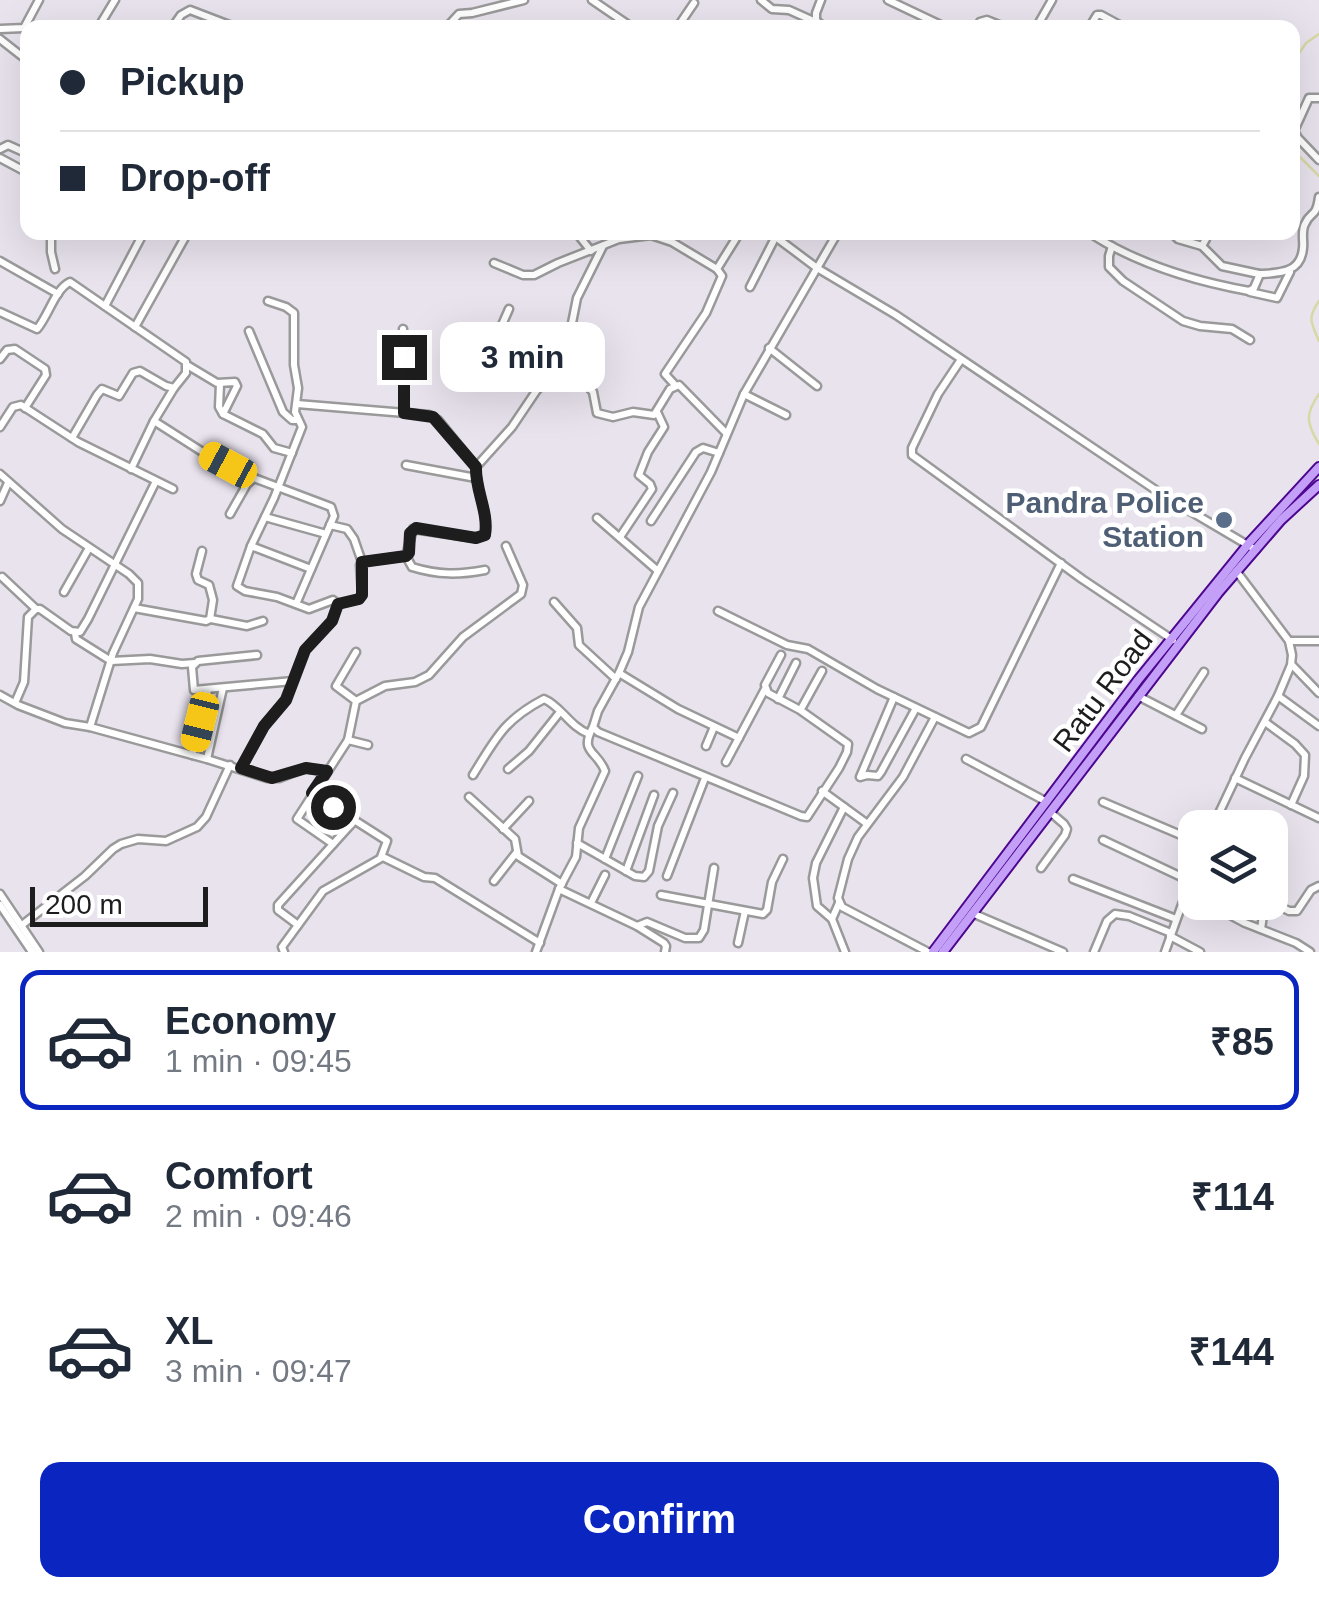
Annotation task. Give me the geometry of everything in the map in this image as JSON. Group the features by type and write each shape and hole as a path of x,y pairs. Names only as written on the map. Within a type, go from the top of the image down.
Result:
{"main road":[{"name":"Ratu Road","path":"930,952 1316,469"},
{"name":"Ratu Road","path":"943,952 1138,696 1175,641 1238,572 1252,548 1319,485"}],"street":[{"path":"453,20 459,14 524,0"},
{"path":"592,0 621,20"},
{"path":"760,0 772,9 789,10 810,20"},
{"path":"889,0 930,20"},
{"path":"682,20 694,3"},
{"path":"179,20 190,10 216,20"},
{"path":"0,39 20,55"},
{"path":"1300,119 1310,98 1319,98"},
{"path":"1300,138 1319,160"},
{"path":"1102,240 1136,258 1180,273 1277,298 1302,257 1304,226 1318,210 1319,197"},
{"path":"51,240 55,269"},
{"path":"105,306 140,240"},
{"path":"136,327 184,240"},
{"path":"582,240 590,251"},
{"path":"494,263 529,276 617,240"},
{"path":"666,240 722,276 706,313 666,374 675,385 687,390 726,433"},
{"path":"717,270 735,240"},
{"path":"750,287 770,240"},
{"path":"780,240 1163,496 1252,548"},
{"path":"536,952 576,856 579,828 605,770 587,745 598,710 628,652 639,606 711,472 744,394 833,240"},
{"path":"1181,240 1202,246 1222,266 1260,274 1290,271"},
{"path":"1202,246 1205,240"},
{"path":"603,246 582,286 574,312 572,341 576,372 593,392 595,410 616,417 633,412 650,416 675,385"},
{"path":"1112,246 1109,267 1123,281 1183,321 1232,329 1250,340"},
{"path":"0,261 58,294"},
{"path":"1249,292 1260,274"},
{"path":"0,312 37,328 63,285 70,282 187,365 220,384 231,380 237,386 223,414"},
{"path":"268,301 294,313 296,404 302,427 237,586 309,609 333,600 338,604"},
{"path":"509,308 490,352 538,389"},
{"path":"403,330 404,413"},
{"path":"250,331 283,412 298,420"},
{"path":"770,348 817,386"},
{"path":"0,358 7,350 15,350 45,369 46,375 25,408"},
{"path":"960,360 930,410 912,455 1175,641"},
{"path":"131,469 187,365"},
{"path":"72,438 99,392 105,390 118,396 136,372 174,388"},
{"path":"476,467 512,427 545,378"},
{"path":"220,384 219,408 223,414 264,434 268,444 292,453"},
{"path":"744,394 786,414"},
{"path":"296,404 433,417 476,467 485,535 476,538 416,528 410,533 406,556 362,562"},
{"path":"0,427 13,407 25,408 72,438 173,488"},
{"path":"620,537 652,489 639,475 664,427 657,412"},
{"path":"154,421 254,478 331,507 334,516 296,604"},
{"path":"651,521 696,452 703,448 719,453"},
{"path":"406,465 476,478"},
{"path":"0,474 62,529 138,584 140,594 111,661 90,727"},
{"path":"230,514 254,478"},
{"path":"75,633 88,619 156,481"},
{"path":"0,501 8,482"},
{"path":"266,517 326,534"},
{"path":"597,518 658,571"},
{"path":"330,525 347,530 362,562 362,595 338,604"},
{"path":"251,546 310,569"},
{"path":"333,844 298,818 348,740 356,702 385,686 415,682 429,675 463,636 520,594 523,585 506,546"},
{"path":"64,592 89,548"},
{"path":"202,551 196,574 210,588 210,619"},
{"path":"406,556 412,567 443,574 485,570"},
{"path":"718,611 787,645 808,649 894,697 970,733 981,727 1061,564"},
{"path":"1221,810 1278,696 1292,655 1289,641 1238,572"},
{"path":"3,577 36,609 47,612 75,633 76,639 111,661 150,659 182,664 257,655"},
{"path":"554,602 577,628 579,644 617,676 739,738"},
{"path":"241,768 264,726 282,706 305,650 332,621 338,604"},
{"path":"134,608 252,626 263,621"},
{"path":"14,703 24,682 26,622 36,609"},
{"path":"1289,641 1319,641"},
{"path":"356,652 336,686 356,702"},
{"path":"726,762 781,656"},
{"path":"195,663 194,690 292,681"},
{"path":"778,699 796,663"},
{"path":"1291,664 1319,693"},
{"path":"800,710 822,671"},
{"path":"1176,715 1204,672"},
{"path":"207,759 224,688"},
{"path":"473,775 506,724 544,699 570,723 804,817 839,768 848,744 765,689"},
{"path":"192,755 208,690"},
{"path":"0,695 65,723 272,778 306,768 327,771"},
{"path":"1138,696 1202,729"},
{"path":"1278,696 1319,726"},
{"path":"894,697 860,778 878,776 916,708"},
{"path":"508,769 530,751 560,712"},
{"path":"832,919 848,859 866,823 900,782 936,718"},
{"path":"1265,722 1305,754 1304,776 1292,805"},
{"path":"706,746 714,727"},
{"path":"348,740 368,745"},
{"path":"966,759 1047,802"},
{"path":"22,925 85,876 112,849 138,839 166,841 196,827 206,817 230,765"},
{"path":"605,859 638,776"},
{"path":"668,876 705,778"},
{"path":"1236,778 1319,818"},
{"path":"822,791 866,823"},
{"path":"284,952 282,947 323,891 381,857 387,842 312,793"},
{"path":"577,843 640,878 647,874 658,826 673,793"},
{"path":"626,871 654,795"},
{"path":"469,797 517,842 516,853 494,881"},
{"path":"504,829 529,800"},
{"path":"1103,802 1178,834"},
{"path":"844,808 820,852 813,878 817,906 832,919 845,952"},
{"path":"1041,868 1066,836 1064,824 1050,812"},
{"path":"298,925 277,908 354,821"},
{"path":"1103,840 1178,875"},
{"path":"516,853 561,886 664,943 665,952"},
{"path":"381,857 424,877 436,878 540,943"},
{"path":"662,895 765,913 772,882 783,859"},
{"path":"637,926 647,922 696,939 704,930 714,868"},
{"path":"591,903 605,875"},
{"path":"1073,879 1176,919"},
{"path":"1288,911 1297,911 1319,886"},
{"path":"0,894 40,952"},
{"path":"839,903 930,952"},
{"path":"0,905 32,952"},
{"path":"738,942 745,911"},
{"path":"971,912 1063,952"},
{"path":"1094,952 1107,921 1115,914 1129,916 1200,952"},
{"path":"1165,952 1178,914"},
{"path":"1241,920 1310,952"},
{"path":"1260,930 1263,920"},
{"path":"1033,952 1039,941"}],"waterway":[{"path":"1300,52 1319,34"},
{"path":"1300,157 1319,176"},
{"path":"1319,301 1312,321 1319,341"},
{"path":"1319,394 1309,419 1319,444"}],"place":[{"name":"Pandra Police Station","path":"1224,520"}],"route":[{"path":"333,807 312,793 327,771 306,768 267,778 241,768 264,726 286,700 305,650 332,621 338,604 362,595 362,562 406,556 413,529 476,538 485,535 476,467 438,420 429,415 404,413 404,357"}]}
